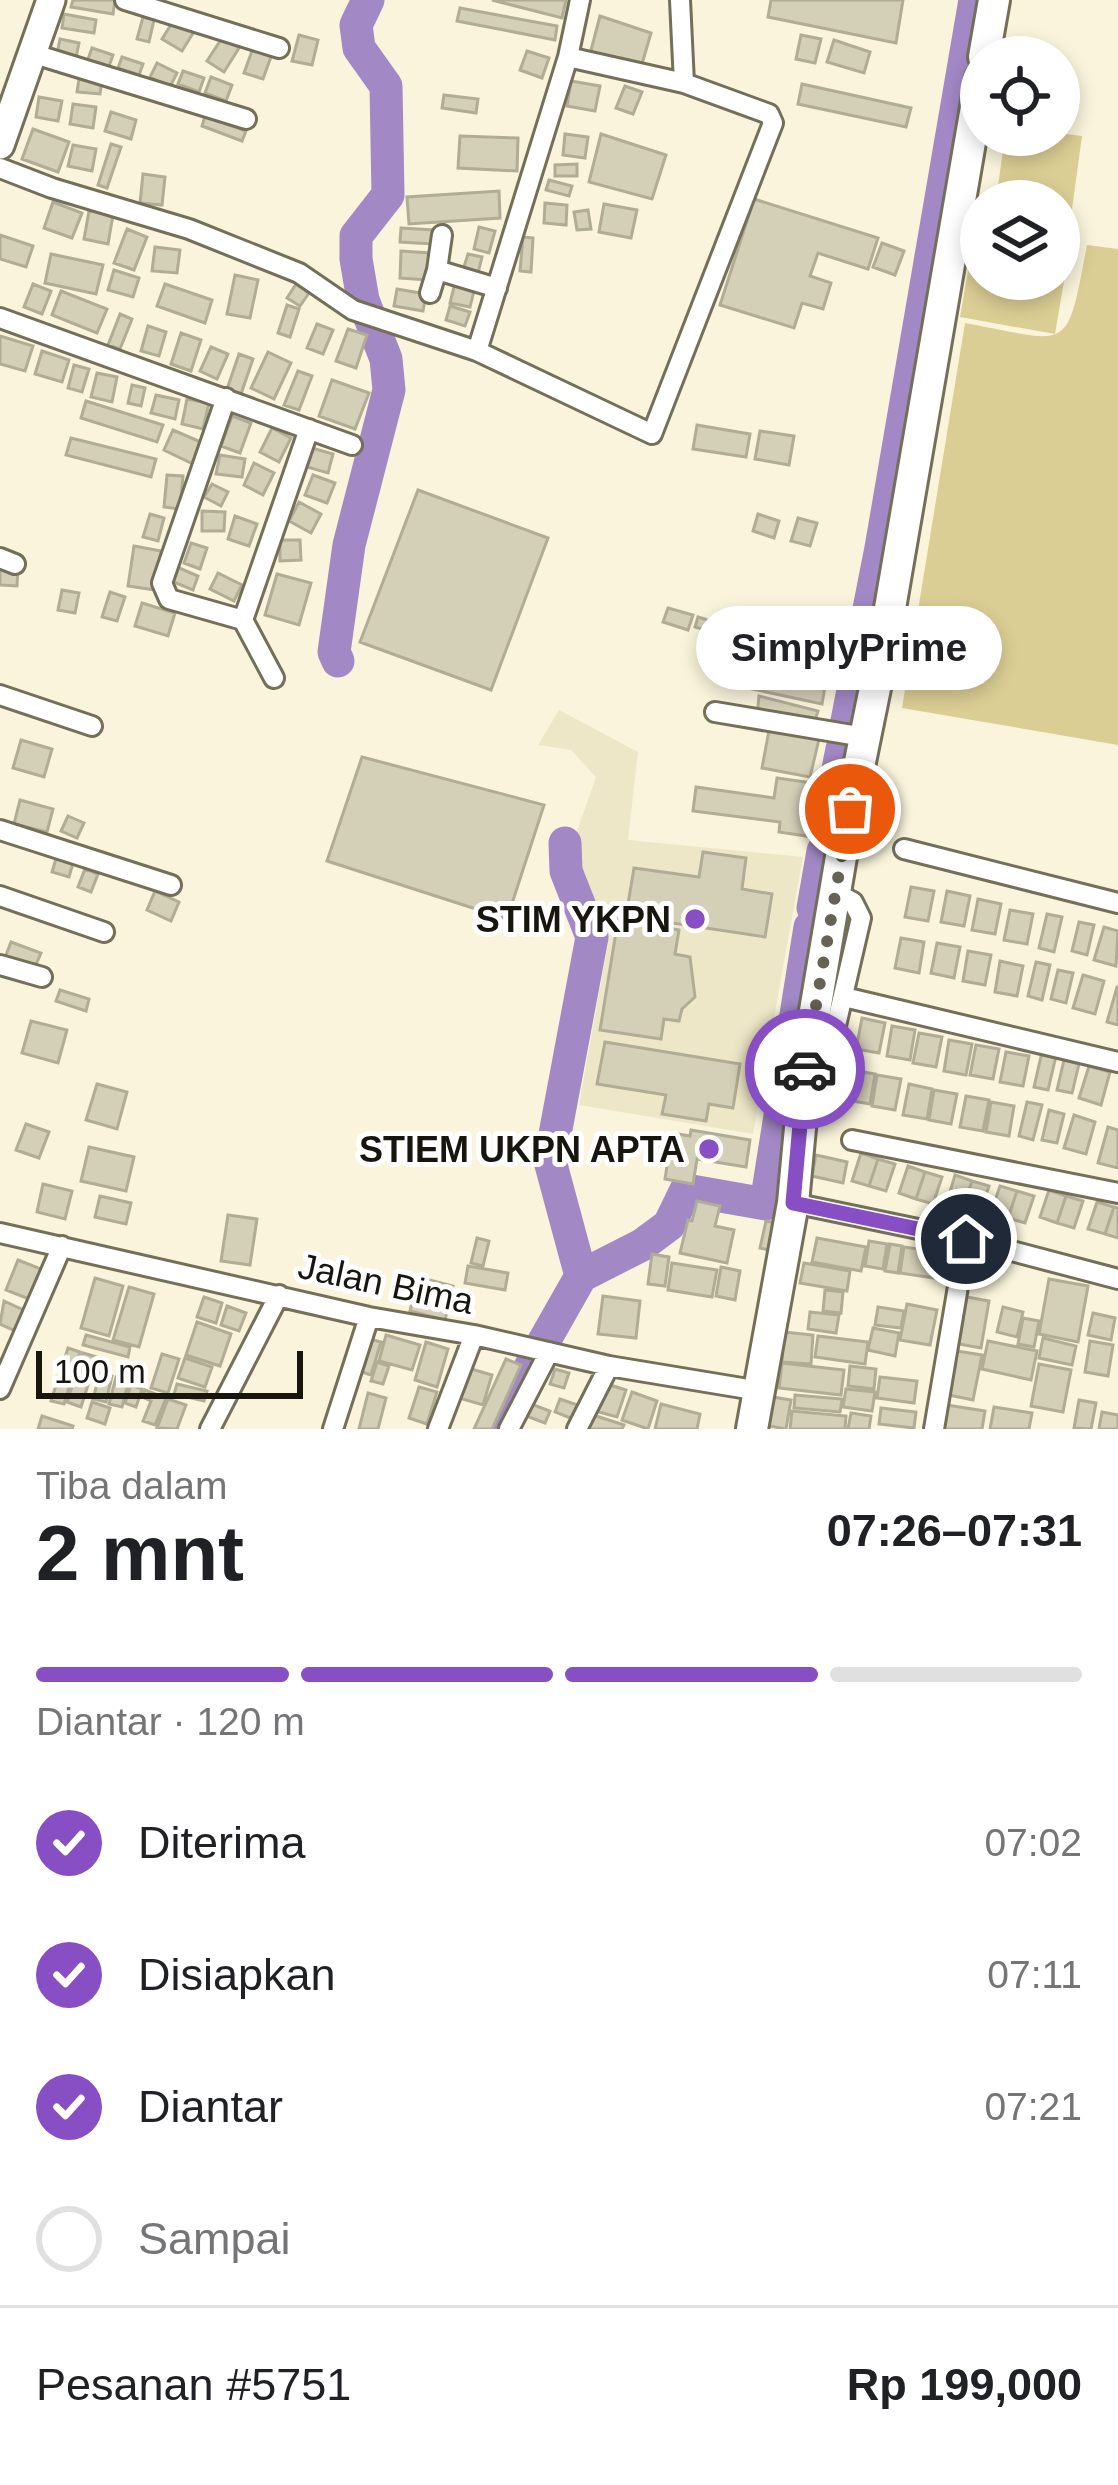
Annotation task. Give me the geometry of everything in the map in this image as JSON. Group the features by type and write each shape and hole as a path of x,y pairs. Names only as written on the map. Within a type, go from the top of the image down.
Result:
{"main road":[{"path":"0,145 51,0"},
{"path":"988,36 994,0"},
{"path":"752,1429 793,1203 806,1064 968,156"}],"street":[{"path":"125,0 279,48"},
{"path":"478,351 568,56 580,0"},
{"path":"680,0 684,83"},
{"path":"31,53 246,119"},
{"path":"0,168 189,229 299,273 353,310 478,351 652,434 773,123 769,113 684,83 568,56"},
{"path":"430,293 442,235"},
{"path":"436,270 496,288"},
{"path":"0,318 352,445"},
{"path":"226,398 162,583 169,599 243,620 274,678"},
{"path":"243,620 309,429"},
{"path":"0,695 92,726"},
{"path":"715,712 864,737"},
{"path":"0,830 171,885"},
{"path":"904,849 1118,903"},
{"path":"806,1064 823,1066 828,1060 861,918 853,902 838,894"},
{"path":"0,896 104,932"},
{"path":"0,964 42,976"},
{"path":"844,998 1118,1062"},
{"path":"852,1140 1118,1193"},
{"path":"793,1203 966,1239 1118,1279"},
{"name":"Jalan Bima","path":"0,1233 369,1317 760,1391"},
{"path":"934,1429 966,1239"},
{"path":"0,1389 10,1337 62,1246"},
{"path":"210,1429 279,1295"},
{"path":"333,1429 369,1317"},
{"path":"438,1429 474,1335"},
{"path":"509,1429 543,1351"},
{"path":"577,1429 609,1366"}],"shaded area":[{"path":"1002,156 1079,156 1076,180 999,180"},
{"path":"1087,245 1118,249 1118,745 902,708 965,323 1026,335 1058,333 1075,300 1080,300"},
{"path":"963,300 1061,300 1055,334 960,317"},
{"name":"STIM YKPN","path":"559,710 638,752 628,840 803,857 753,1134 579,1105 608,943 588,896 575,837 596,777 571,750 538,745"}],"building":[{"path":"73,0 115,0 113,14 71,7"},
{"path":"492,0 566,0 562,18"},
{"path":"771,0 903,0 896,43 768,17"},
{"path":"460,8 557,26 555,40 457,21"},
{"path":"64,14 96,20 94,33 62,28"},
{"path":"600,16 651,33 640,71 589,58"},
{"path":"143,17 154,20 149,42 137,39"},
{"path":"175,18 195,30 182,51 162,39"},
{"path":"299,35 318,40 312,65 292,61"},
{"path":"801,35 821,39 815,63 796,59"},
{"path":"222,38 239,48 224,72 207,61"},
{"path":"60,39 79,43 76,58 57,54"},
{"path":"834,40 870,52 864,73 827,62"},
{"path":"92,48 113,55 108,69 87,62"},
{"path":"253,48 272,54 263,79 244,73"},
{"path":"527,51 549,58 542,78 520,70"},
{"path":"122,57 143,64 139,75 118,68"},
{"path":"157,63 177,73 170,87 150,77"},
{"path":"183,71 204,78 199,92 178,84"},
{"path":"211,77 232,85 226,101 205,93"},
{"path":"79,79 102,81 100,94 77,92"},
{"path":"571,81 600,86 595,111 567,106"},
{"path":"802,84 911,108 906,127 798,104"},
{"path":"625,86 642,92 633,114 616,108"},
{"path":"444,95 478,99 476,113 442,108"},
{"path":"39,97 62,101 58,121 36,117"},
{"path":"73,104 96,107 93,128 70,124"},
{"path":"111,112 136,120 131,139 105,131"},
{"path":"205,116 246,131 242,141 202,126"},
{"path":"33,129 69,142 58,172 22,159"},
{"path":"565,134 588,137 585,158 563,155"},
{"path":"601,134 666,155 652,199 589,182"},
{"path":"460,136 518,138 517,171 458,168"},
{"path":"111,144 121,147 107,188 98,185"},
{"path":"73,145 96,149 92,171 68,166"},
{"path":"577,164 577,176 555,176 555,165"},
{"path":"143,174 165,177 162,205 140,203"},
{"path":"549,180 572,186 569,196 546,190"},
{"path":"499,191 500,218 409,224 407,197"},
{"path":"754,199 878,238 868,269 818,253 810,276 831,283 823,309 802,303 794,328 720,305"},
{"path":"53,202 82,213 72,238 44,228"},
{"path":"545,203 567,205 566,225 544,223"},
{"path":"604,204 637,210 631,238 599,232"},
{"path":"588,210 591,229 577,230 574,212"},
{"path":"89,211 113,215 108,244 84,239"},
{"path":"479,227 495,231 489,253 474,249"},
{"path":"401,228 434,230 433,244 400,242"},
{"path":"127,229 147,237 134,270 114,263"},
{"path":"0,235 33,246 26,267 0,259"},
{"path":"523,237 533,238 531,272 520,271"},
{"path":"882,243 904,251 895,275 873,267"},
{"path":"155,247 180,250 177,273 152,271"},
{"path":"401,251 430,253 428,280 400,278"},
{"path":"51,254 103,265 96,294 45,283"},
{"path":"468,254 482,257 478,273 463,270"},
{"path":"114,270 139,278 133,297 108,290"},
{"path":"235,275 258,280 250,318 227,314"},
{"path":"455,283 475,287 470,307 450,303"},
{"path":"33,284 51,291 42,314 24,307"},
{"path":"165,284 212,300 205,323 157,306"},
{"path":"296,284 309,293 300,306 287,298"},
{"path":"397,289 426,294 423,311 394,306"},
{"path":"61,291 107,309 97,333 52,315"},
{"path":"287,305 299,309 290,337 278,333"},
{"path":"450,306 470,312 465,326 446,320"},
{"path":"120,314 132,319 120,349 108,345"},
{"path":"317,324 333,330 323,354 307,348"},
{"path":"148,326 166,332 159,356 141,351"},
{"path":"348,329 367,335 356,368 336,361"},
{"path":"181,333 201,340 191,371 171,364"},
{"path":"0,336 33,346 25,371 0,364"},
{"path":"211,347 228,354 217,379 200,371"},
{"path":"42,351 69,360 62,382 35,374"},
{"path":"268,352 291,363 274,399 251,388"},
{"path":"239,354 253,359 241,394 227,389"},
{"path":"74,365 89,369 82,392 68,388"},
{"path":"298,371 312,376 299,410 284,405"},
{"path":"97,373 117,377 112,402 91,397"},
{"path":"332,380 369,393 355,429 319,416"},
{"path":"132,385 145,388 141,406 128,403"},
{"path":"156,395 179,400 175,419 151,413"},
{"path":"187,399 209,403 203,429 182,424"},
{"path":"86,401 163,425 157,442 81,418"},
{"path":"232,416 251,423 240,453 221,446"},
{"path":"697,425 750,434 746,457 693,449"},
{"path":"272,428 291,438 279,462 260,452"},
{"path":"173,430 203,443 193,464 164,450"},
{"path":"760,431 794,436 789,465 755,459"},
{"path":"71,438 156,459 151,477 66,455"},
{"path":"312,448 333,454 328,473 307,467"},
{"path":"220,455 245,459 242,477 216,474"},
{"path":"254,463 274,473 263,495 244,485"},
{"path":"167,475 183,476 180,509 164,507"},
{"path":"313,475 335,483 327,503 305,495"},
{"path":"212,484 228,492 221,506 204,497"},
{"path":"418,490 548,538 491,690 360,642"},
{"path":"299,502 321,514 311,533 289,521"},
{"path":"202,511 225,512 224,531 202,531"},
{"path":"150,514 164,518 158,541 143,537"},
{"path":"758,514 779,521 774,538 753,531"},
{"path":"235,516 257,524 249,546 228,539"},
{"path":"798,518 817,523 810,546 791,541"},
{"path":"280,540 300,540 301,560 280,561"},
{"path":"191,543 207,548 200,569 184,563"},
{"path":"134,546 161,551 155,590 128,586"},
{"path":"177,567 198,576 193,590 171,581"},
{"path":"0,568 18,569 17,586 0,585"},
{"path":"218,573 242,585 234,601 210,589"},
{"path":"277,574 311,583 299,625 265,615"},
{"path":"62,590 79,593 75,613 58,610"},
{"path":"110,592 125,597 117,621 102,617"},
{"path":"142,603 175,613 168,636 135,626"},
{"path":"668,608 693,615 688,630 663,622"},
{"path":"698,617 746,632 743,641 695,627"},
{"path":"764,627 789,634 784,652 759,645"},
{"path":"737,646 829,663 822,704 729,684"},
{"path":"759,696 818,711 813,727 757,716"},
{"path":"770,725 820,735 810,777 762,768"},
{"path":"21,740 52,749 44,777 13,768"},
{"path":"362,757 544,805 507,919 327,861"},
{"path":"777,778 820,784 813,837 779,832 780,822 693,811 696,787 774,798"},
{"path":"20,800 53,809 47,832 14,824"},
{"path":"68,816 84,823 77,838 61,831"},
{"path":"703,852 746,858 742,889 772,894 765,937 626,916 634,868 699,877"},
{"path":"57,855 74,860 69,877 52,872"},
{"path":"85,869 98,874 91,892 78,887"},
{"path":"911,887 934,891 928,921 905,917"},
{"path":"155,891 179,902 171,921 147,910"},
{"path":"947,891 970,896 964,926 941,922"},
{"path":"978,899 1001,904 995,934 972,930"},
{"path":"1010,910 1033,914 1027,944 1004,940"},
{"path":"1047,914 1062,917 1054,952 1039,948"},
{"path":"618,920 679,930 675,954 690,957 695,997 682,1009 679,1021 664,1019 661,1039 600,1030"},
{"path":"1079,922 1094,925 1087,955 1072,951"},
{"path":"1104,927 1118,931 1116,966 1094,960"},
{"path":"901,938 924,942 919,973 895,968"},
{"path":"11,942 41,953 34,969 5,958"},
{"path":"937,943 960,947 954,978 931,973"},
{"path":"968,951 991,955 985,985 963,981"},
{"path":"1000,961 1023,966 1017,996 995,992"},
{"path":"1036,962 1050,965 1042,1000 1028,996"},
{"path":"1058,970 1073,973 1066,1003 1051,999"},
{"path":"1083,975 1104,981 1095,1014 1073,1008"},
{"path":"1118,987 1118,1025 1107,1022"},
{"path":"60,990 89,999 86,1011 56,1001"},
{"path":"862,1018 885,1023 879,1053 856,1049"},
{"path":"31,1021 67,1030 58,1063 22,1053"},
{"path":"892,1026 915,1030 910,1060 887,1056"},
{"path":"919,1033 942,1037 936,1067 913,1063"},
{"path":"949,1040 972,1044 966,1075 944,1071"},
{"path":"605,1042 740,1064 733,1108 709,1104 706,1121 662,1114 666,1095 597,1084"},
{"path":"976,1045 999,1049 993,1079 970,1075"},
{"path":"1006,1052 1029,1056 1023,1086 1000,1082"},
{"path":"1042,1052 1056,1056 1048,1090 1034,1087"},
{"path":"1064,1060 1079,1064 1072,1093 1057,1090"},
{"path":"1089,1066 1110,1072 1101,1105 1079,1098"},
{"path":"852,1070 875,1074 870,1104 847,1100"},
{"path":"877,1075 901,1079 895,1110 872,1106"},
{"path":"97,1084 127,1092 117,1129 86,1120"},
{"path":"909,1084 932,1089 927,1119 903,1115"},
{"path":"934,1090 957,1094 951,1124 929,1120"},
{"path":"966,1096 989,1100 983,1131 960,1127"},
{"path":"991,1102 1014,1106 1009,1136 986,1132"},
{"path":"1027,1102 1042,1105 1033,1140 1019,1136"},
{"path":"1049,1110 1064,1114 1057,1143 1042,1140"},
{"path":"1074,1115 1095,1122 1086,1154 1064,1148"},
{"path":"26,1124 49,1132 39,1158 16,1150"},
{"path":"1108,1127 1118,1130 1118,1168 1098,1163"},
{"name":"STIEM UKPN APTA","path":"691,1130 750,1140 746,1167 697,1159 693,1184 665,1179 672,1133 690,1136"},
{"path":"89,1147 134,1157 126,1191 81,1181"},
{"path":"861,1153 878,1159 869,1186 852,1181"},
{"path":"816,1155 847,1162 843,1183 812,1176"},
{"path":"878,1159 895,1164 886,1191 869,1186"},
{"path":"908,1166 925,1172 916,1199 899,1193"},
{"path":"925,1172 942,1177 933,1204 916,1199"},
{"path":"955,1175 972,1181 963,1207 947,1202"},
{"path":"972,1181 989,1186 980,1213 963,1207"},
{"path":"43,1184 72,1191 65,1219 37,1212"},
{"path":"1000,1186 1017,1191 1008,1218 991,1212"},
{"path":"1049,1190 1066,1196 1057,1223 1040,1217"},
{"path":"1017,1191 1034,1196 1025,1223 1008,1218"},
{"path":"100,1196 131,1203 126,1224 95,1217"},
{"path":"1066,1196 1083,1201 1074,1228 1057,1223"},
{"path":"697,1201 720,1206 715,1226 734,1230 727,1263 680,1253"},
{"path":"1097,1202 1114,1207 1105,1234 1088,1229"},
{"path":"1114,1207 1118,1208 1118,1238 1105,1234"},
{"path":"228,1215 257,1219 250,1265 221,1261"},
{"path":"766,1221 789,1226 782,1253 760,1248"},
{"path":"477,1238 489,1241 483,1266 471,1263"},
{"path":"817,1238 866,1247 861,1271 812,1262"},
{"path":"869,1241 887,1244 883,1269 865,1266"},
{"path":"890,1244 902,1246 898,1273 885,1271"},
{"path":"904,1247 945,1253 941,1279 900,1273"},
{"path":"652,1254 669,1257 665,1286 648,1284"},
{"path":"18,1260 41,1269 29,1299 6,1290"},
{"path":"672,1263 717,1270 712,1297 668,1290"},
{"path":"804,1263 850,1271 847,1291 800,1283"},
{"path":"468,1266 508,1273 505,1290 465,1283"},
{"path":"721,1267 740,1271 735,1300 716,1296"},
{"path":"418,1277 453,1286 445,1320 410,1311"},
{"path":"95,1278 123,1286 109,1336 81,1328"},
{"path":"1049,1279 1088,1286 1078,1342 1039,1334"},
{"path":"129,1287 154,1294 139,1347 113,1340"},
{"path":"825,1290 843,1292 841,1313 823,1311"},
{"path":"603,1296 640,1301 636,1338 598,1334"},
{"path":"204,1297 222,1303 216,1323 197,1317"},
{"path":"967,1297 989,1301 981,1348 959,1344"},
{"path":"4,1301 30,1313 20,1333 0,1324"},
{"path":"907,1304 937,1310 930,1345 900,1340"},
{"path":"227,1306 246,1313 239,1331 221,1325"},
{"path":"878,1307 904,1311 901,1328 875,1325"},
{"path":"1003,1307 1023,1312 1017,1337 997,1332"},
{"path":"810,1312 839,1315 836,1333 808,1329"},
{"path":"1093,1313 1115,1318 1111,1340 1088,1335"},
{"path":"1023,1318 1039,1321 1034,1347 1018,1344"},
{"path":"197,1322 231,1334 220,1366 186,1355"},
{"path":"873,1328 899,1333 895,1356 868,1350"},
{"path":"784,1332 813,1335 811,1364 782,1362"},
{"path":"86,1335 130,1347 128,1357 83,1345"},
{"path":"386,1335 420,1345 412,1370 379,1361"},
{"path":"818,1336 868,1342 865,1364 815,1357"},
{"path":"366,1338 381,1342 371,1375 356,1370"},
{"path":"1043,1338 1076,1346 1072,1365 1039,1358"},
{"path":"988,1341 1037,1351 1031,1380 982,1369"},
{"path":"1090,1341 1113,1345 1108,1376 1085,1372"},
{"path":"426,1342 448,1349 437,1387 415,1380"},
{"path":"68,1348 80,1352 64,1404 51,1401"},
{"path":"957,1351 982,1355 973,1400 949,1395"},
{"path":"83,1353 97,1357 81,1407 67,1402"},
{"path":"162,1354 179,1359 168,1393 151,1388"},
{"path":"185,1358 212,1367 205,1387 178,1378"},
{"path":"506,1359 521,1365 492,1429 474,1429"},
{"path":"377,1362 389,1366 383,1384 371,1381"},
{"path":"782,1363 844,1370 841,1395 779,1388"},
{"path":"1039,1364 1071,1370 1063,1412 1031,1406"},
{"path":"850,1366 876,1369 874,1389 848,1386"},
{"path":"468,1368 492,1375 483,1405 459,1398"},
{"path":"555,1369 569,1373 564,1388 550,1384"},
{"path":"100,1373 112,1376 106,1402 93,1399"},
{"path":"116,1377 129,1380 122,1407 109,1404"},
{"path":"880,1377 917,1381 914,1403 877,1398"},
{"path":"604,1383 626,1390 617,1417 595,1411"},
{"path":"177,1384 207,1391 204,1401 174,1394"},
{"path":"131,1385 142,1389 136,1407 125,1403"},
{"path":"419,1387 437,1392 427,1424 409,1418"},
{"path":"846,1389 875,1392 872,1411 843,1407"},
{"path":"145,1390 166,1398 155,1425 143,1421 151,1401 142,1397"},
{"path":"632,1392 657,1401 648,1429 622,1420"},
{"path":"368,1393 386,1398 378,1429 359,1429"},
{"path":"795,1395 842,1399 840,1412 794,1408"},
{"path":"773,1397 791,1400 786,1429 769,1426"},
{"path":"168,1399 186,1405 177,1429 157,1428"},
{"path":"560,1399 583,1407 578,1421 555,1412"},
{"path":"1079,1400 1096,1403 1091,1429 1074,1428"},
{"path":"92,1402 110,1408 105,1424 87,1418"},
{"path":"531,1404 550,1411 545,1423 526,1416"},
{"path":"661,1404 700,1414 697,1429 655,1429"},
{"path":"947,1405 985,1411 982,1429 943,1429"},
{"path":"994,1407 1032,1413 1029,1429 990,1429"},
{"path":"881,1408 916,1412 914,1428 879,1424"},
{"path":"792,1411 846,1416 845,1429 790,1429"},
{"path":"1102,1412 1118,1415 1118,1429 1099,1429"},
{"path":"851,1413 871,1416 869,1429 848,1429"},
{"path":"590,1414 624,1425 622,1429 585,1429"},
{"path":"42,1416 73,1426 72,1429 38,1429"}],"waterway":[{"path":"338,661 334,652 349,545 389,390 386,359 363,300 356,259 356,236 388,195 386,86 359,48 356,25 368,0"},
{"path":"846,726 975,0"},
{"path":"825,834 842,749"},
{"path":"565,843 566,871 592,937 550,1161 581,1276"},
{"path":"813,908 823,851"},
{"path":"785,1084 810,927"},
{"path":"505,1422 581,1276 642,1245 669,1225 686,1190 766,1204 782,1103"}],"way so far":[{"path":"805,1069 850,809"}],"place":[{"name":"SimplyPrime","path":"850,809"},
{"name":"STIM YKPN","path":"695,919"},
{"name":"STIEM UKPN APTA","path":"709,1149"}],"route":[{"path":"805,1069 793,1203 966,1239"}]}
